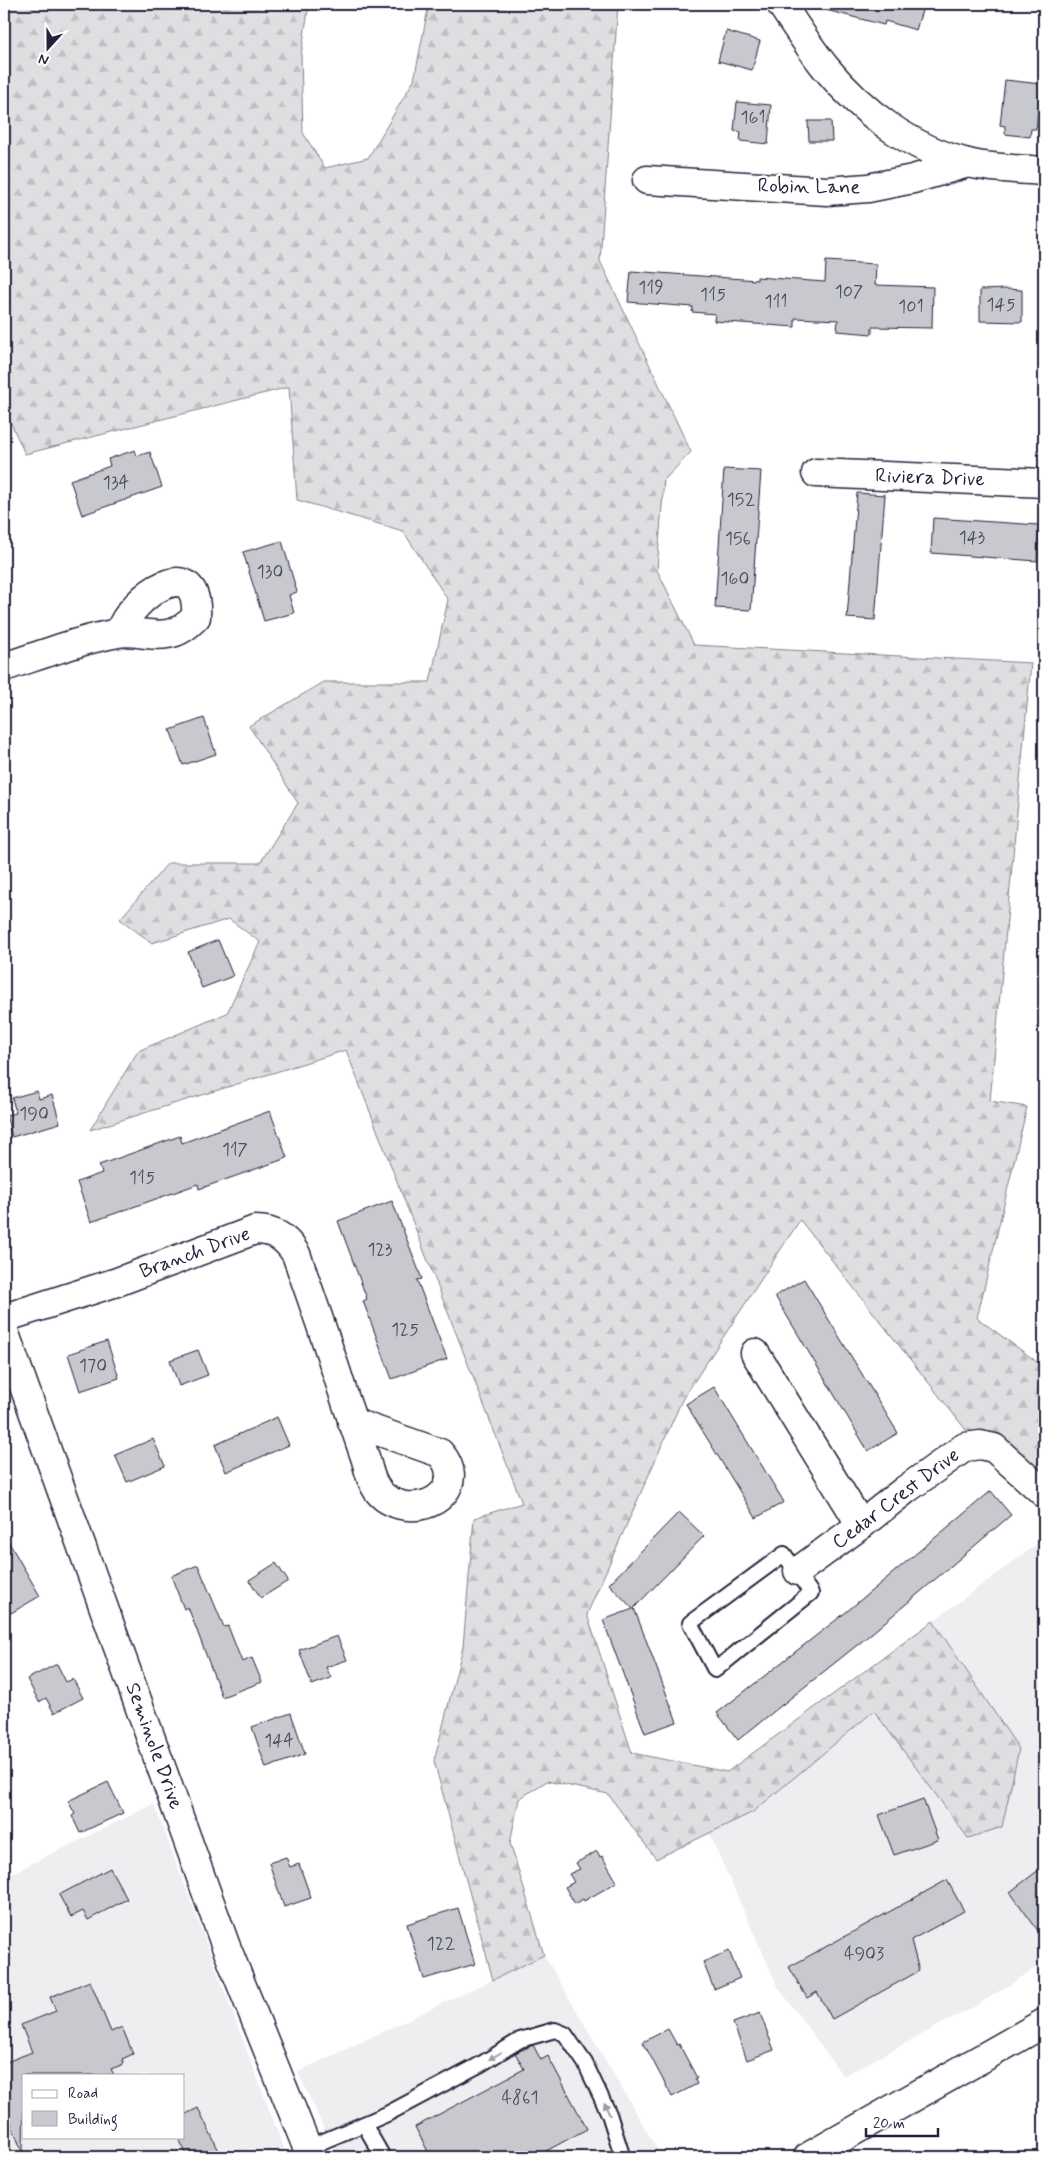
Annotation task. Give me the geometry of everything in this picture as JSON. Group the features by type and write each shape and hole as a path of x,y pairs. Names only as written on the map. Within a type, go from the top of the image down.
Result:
{"street":[{"path":"781,4 823,65 844,90 874,117 907,138 933,152 968,163 990,167 1044,171"},
{"name":"Robin Lane","path":"647,180 827,191 868,188 913,179 968,163"},
{"name":"Riviera Drive","path":"816,473 1044,483"},
{"path":"4,668 87,640 119,633"},
{"name":"Branch Drive","path":"4,1318 117,1282 255,1230 276,1233 288,1242 296,1254 352,1422"},
{"name":"Seminole Drive","path":"4,1332 225,1944 309,2153"},
{"path":"755,1353 861,1525"},
{"name":"Cedar Crest Drive","path":"798,1572 905,1490 965,1447 980,1445 994,1448 1044,1493"},
{"path":"808,2157 1044,2023"}],"lane":[{"path":"784,1554 798,1572 811,1593 715,1670 690,1624 784,1554"},
{"path":"309,2153 481,2064 520,2040 555,2030 565,2034 585,2062 609,2114 621,2156"},
{"path":"364,2124 383,2157"}],"shaded area":[{"path":"1044,1539 1044,1963 974,2007 843,2076 778,1987 709,1833 753,1812 874,1710 968,1838 1019,1749 933,1621"},
{"path":"154,1804 287,2157 4,2157 4,1877"},
{"path":"544,1955 662,2157 337,2157 298,2072"}],"green space":[{"path":"4,4 309,4 301,55 303,133 325,168 368,158 414,80 429,4 618,4 600,261 691,452 664,480 657,570 694,645 1031,663 990,1101 1027,1107 977,1318 1044,1367 1044,1473 1002,1437 966,1430 800,1220 682,1400 587,1614 632,1753 727,1772 933,1621 1019,1749 1002,1827 968,1838 874,1711 753,1812 656,1859 608,1794 547,1781 519,1799 510,1843 544,1955 493,1980 434,1761 463,1647 474,1518 522,1503 346,1050 90,1130 138,1051 227,1013 260,942 229,919 152,943 120,919 168,863 260,863 298,803 249,726 324,682 430,682 448,600 403,531 297,500 289,387 25,454 4,408"}],"building":[{"path":"827,4 924,4 916,30 885,21 884,25 826,10"},
{"path":"726,31 760,41 752,70 718,61"},
{"path":"1005,80 1041,84 1036,129 1031,129 1030,137 1005,134 1005,126 1000,125"},
{"path":"737,102 771,105 768,144 740,141 741,132 734,131"},
{"path":"808,121 831,121 832,141 809,141"},
{"path":"826,261 876,264 875,285 933,287 932,328 872,327 872,334 837,331 838,320 795,318 795,327 714,321 715,314 692,312 693,307 628,302 631,271 757,280 757,277 825,282"},
{"path":"980,290 1022,290 1022,322 980,321"},
{"path":"135,450 137,456 150,452 162,487 82,515 70,480 110,466 108,459"},
{"path":"724,469 761,471 751,610 715,608"},
{"path":"857,493 885,495 875,620 847,618"},
{"path":"933,518 1039,525 1037,561 931,553"},
{"path":"282,541 297,592 289,595 294,613 264,621 243,552"},
{"path":"204,718 216,754 183,765 170,730"},
{"path":"218,940 233,976 202,988 188,952"},
{"path":"37,1091 39,1099 52,1095 60,1123 12,1137 6,1115 16,1113 12,1098"},
{"path":"270,1111 287,1158 199,1189 198,1184 91,1222 77,1182 102,1173 99,1165 180,1136 182,1143"},
{"path":"392,1201 422,1279 417,1280 447,1359 392,1379 363,1301 367,1299 338,1221"},
{"path":"804,1279 898,1433 868,1451 775,1296"},
{"path":"107,1341 119,1378 80,1391 68,1354"},
{"path":"198,1350 208,1375 179,1386 170,1360"},
{"path":"714,1387 784,1502 756,1518 686,1404"},
{"path":"277,1417 289,1445 226,1472 215,1445"},
{"path":"153,1439 165,1466 127,1482 115,1455"},
{"path":"991,1491 1011,1515 866,1638 738,1740 717,1713 845,1613"},
{"path":"679,1512 704,1536 634,1608 677,1722 645,1733 603,1620 633,1609 609,1584"},
{"path":"4,1534 40,1596 11,1613 4,1602"},
{"path":"276,1563 288,1581 261,1598 249,1580"},
{"path":"198,1565 224,1627 228,1626 242,1662 252,1658 262,1682 222,1697 188,1607 184,1609 171,1576"},
{"path":"337,1636 347,1660 326,1667 331,1678 312,1685 299,1650"},
{"path":"57,1664 66,1682 73,1679 83,1698 54,1713 46,1698 39,1702 27,1679"},
{"path":"291,1713 305,1754 266,1768 252,1727"},
{"path":"108,1782 123,1813 80,1833 72,1816 75,1814 68,1801"},
{"path":"923,1799 938,1840 894,1855 879,1815"},
{"path":"597,1851 617,1882 584,1901 583,1899 575,1904 565,1887 574,1882 569,1874 580,1869 576,1863"},
{"path":"286,1857 290,1867 299,1864 311,1898 284,1907 269,1863"},
{"path":"1044,1866 1044,1939 1010,1892"},
{"path":"110,1868 127,1899 88,1920 83,1911 71,1917 59,1895"},
{"path":"947,1880 964,1911 911,1940 919,1971 832,2019 817,1992 807,1998 789,1967"},
{"path":"458,1908 475,1964 424,1979 407,1924"},
{"path":"729,1951 740,1978 714,1989 703,1962"},
{"path":"90,1981 111,2032 122,2027 133,2054 122,2059 124,2064 111,2069 114,2074 22,2074 23,2154 4,2106 4,2063 32,2052 21,2025 56,2011 50,1997"},
{"path":"760,2013 774,2050 747,2060 733,2023"},
{"path":"668,2029 677,2045 679,2044 697,2078 695,2080 697,2084 672,2097 643,2042"},
{"path":"533,2045 541,2060 548,2056 587,2129 535,2157 431,2157 415,2127 524,2069 515,2053"},
{"path":"198,2108 222,2157 188,2157 178,2138 185,2138 185,2114"}]}
